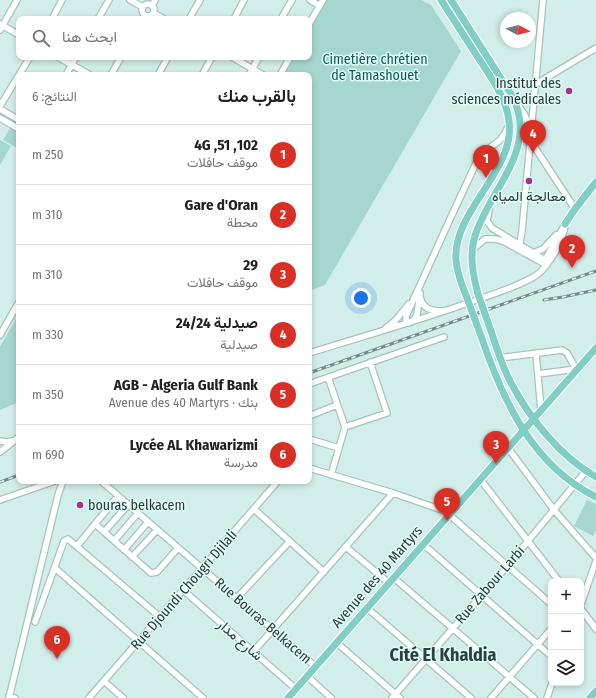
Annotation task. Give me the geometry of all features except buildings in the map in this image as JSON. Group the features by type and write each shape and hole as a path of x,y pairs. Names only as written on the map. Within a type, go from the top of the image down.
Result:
{"main road":[{"path":"441,0 496,86 506,108 510,128 508,144 503,156 466,220 458,241 456,260 457,270 495,377 523,431 546,458 575,485 596,497"},
{"path":"451,0 515,101 520,120 519,143 514,160 490,204 475,236 472,250 473,274 478,294 499,358 511,383 547,435 568,456 596,477"},
{"path":"565,224 596,182"},
{"name":"Avenue des 40 Martyrs","path":"288,698 596,348"},
{"path":"590,698 596,691"}],"street":[{"path":"16,34 1,26 17,0"},
{"path":"54,16 62,0"},
{"path":"100,16 109,0"},
{"path":"130,0 143,7"},
{"path":"192,16 200,0"},
{"path":"236,16 244,0"},
{"path":"283,16 292,0"},
{"path":"310,0 320,6"},
{"path":"312,19 323,0"},
{"path":"522,248 542,0"},
{"path":"143,7 147,4 153,3 153,13"},
{"path":"143,7 142,11 144,16"},
{"path":"147,16 153,13"},
{"path":"153,13 158,16"},
{"path":"536,84 596,48"},
{"path":"21,72 28,60"},
{"path":"64,60 85,72"},
{"path":"68,72 74,60"},
{"path":"113,72 119,60"},
{"path":"160,72 166,60"},
{"path":"204,72 210,60"},
{"path":"237,60 258,72"},
{"path":"250,72 257,60"},
{"path":"282,72 288,60"},
{"path":"537,73 549,75"},
{"path":"16,81 0,108 16,118"},
{"path":"515,101 521,106 525,107 530,106 533,102"},
{"path":"515,101 524,114 531,130"},
{"path":"0,118 16,127"},
{"path":"409,323 406,321 406,316 475,167 481,156 497,144 503,136 509,120"},
{"path":"530,140 575,209"},
{"path":"475,167 482,161 489,163 493,168 492,175"},
{"path":"490,204 487,217 489,224 494,230 545,263"},
{"path":"545,263 558,234 565,224"},
{"path":"312,352 449,310 506,289 530,278 545,263 564,232 565,224"},
{"path":"533,253 540,250 558,234"},
{"path":"472,250 488,238 522,248 533,253 545,263"},
{"path":"409,323 414,320 417,315 421,285"},
{"path":"380,331 390,325 400,315 410,303 421,285"},
{"path":"420,293 422,303 426,308 435,310 449,310"},
{"path":"0,335 16,307"},
{"path":"312,383 444,337"},
{"path":"499,358 562,350 567,353 576,369 538,374"},
{"path":"536,354 541,410"},
{"path":"345,427 387,413 370,362"},
{"path":"328,377 345,427 332,475"},
{"path":"312,415 337,405"},
{"path":"0,441 6,442 16,439"},
{"path":"0,452 16,440"},
{"path":"312,440 339,448"},
{"path":"508,448 554,510 596,558"},
{"path":"312,469 393,493 449,514 548,601"},
{"name":"Rue Zabour Larbi","path":"396,697 426,659 508,565 586,471"},
{"path":"480,479 557,578"},
{"path":"0,500 46,484"},
{"path":"15,698 9,697 62,484"},
{"name":"Rue Bouras Belkacem","path":"105,484 316,667"},
{"name":"Rue Djoundi Chougri Djilali","path":"89,698 275,484"},
{"path":"253,652 393,493"},
{"path":"77,546 118,496"},
{"path":"104,532 128,505"},
{"path":"254,509 324,572"},
{"path":"114,541 138,513"},
{"path":"124,550 148,522"},
{"path":"95,524 149,572 157,572 178,548"},
{"path":"132,558 157,530"},
{"path":"35,622 64,541 68,539 160,617"},
{"path":"236,599 289,542"},
{"path":"423,544 548,653"},
{"path":"346,547 392,580 453,628 509,678 534,698"},
{"path":"584,595 596,561"},
{"path":"55,568 203,698"},
{"name":"شارع مدار","path":"183,590 296,689"},
{"path":"367,608 472,698"},
{"path":"584,613 596,629"},
{"path":"491,698 548,632"},
{"path":"337,643 396,697"},
{"path":"307,676 331,698"},
{"path":"104,680 123,698"},
{"path":"547,698 551,686"}],"green space":[{"name":"Cimetière chrétien de Tamashouet","path":"326,0 421,0 431,5 461,51 325,285 312,290 312,72 285,72 292,60 312,60 312,25"},
{"path":"10,128 16,131 16,147 3,140"},
{"path":"0,140 11,146 0,165"},
{"path":"16,318 16,403 0,410 0,347"},
{"path":"587,500 596,504 596,530 593,536 574,526"}],"railway":[{"path":"312,372 596,271"},
{"path":"544,300 596,290"},
{"path":"0,482 16,476"}],"place":[{"name":"Institut des sciences médicales","path":"569,91"},
{"name":"صيدلية 24/24","path":"533,153"},
{"name":"102, 51, 4G","path":"486,178"},
{"name":"معالجة المياه","path":"529,181"},
{"name":"Gare d'Oran","path":"572,268"},
{"name":"29","path":"496,464"},
{"name":"bouras belkacem","path":"80,505"},
{"name":"AGB - Algeria Gulf Bank","path":"447,521"},
{"name":"Lycée AL Khawarizmi","path":"57,659"}],"district":[{"name":"Cité El Khaldia","path":"443,655"}]}
